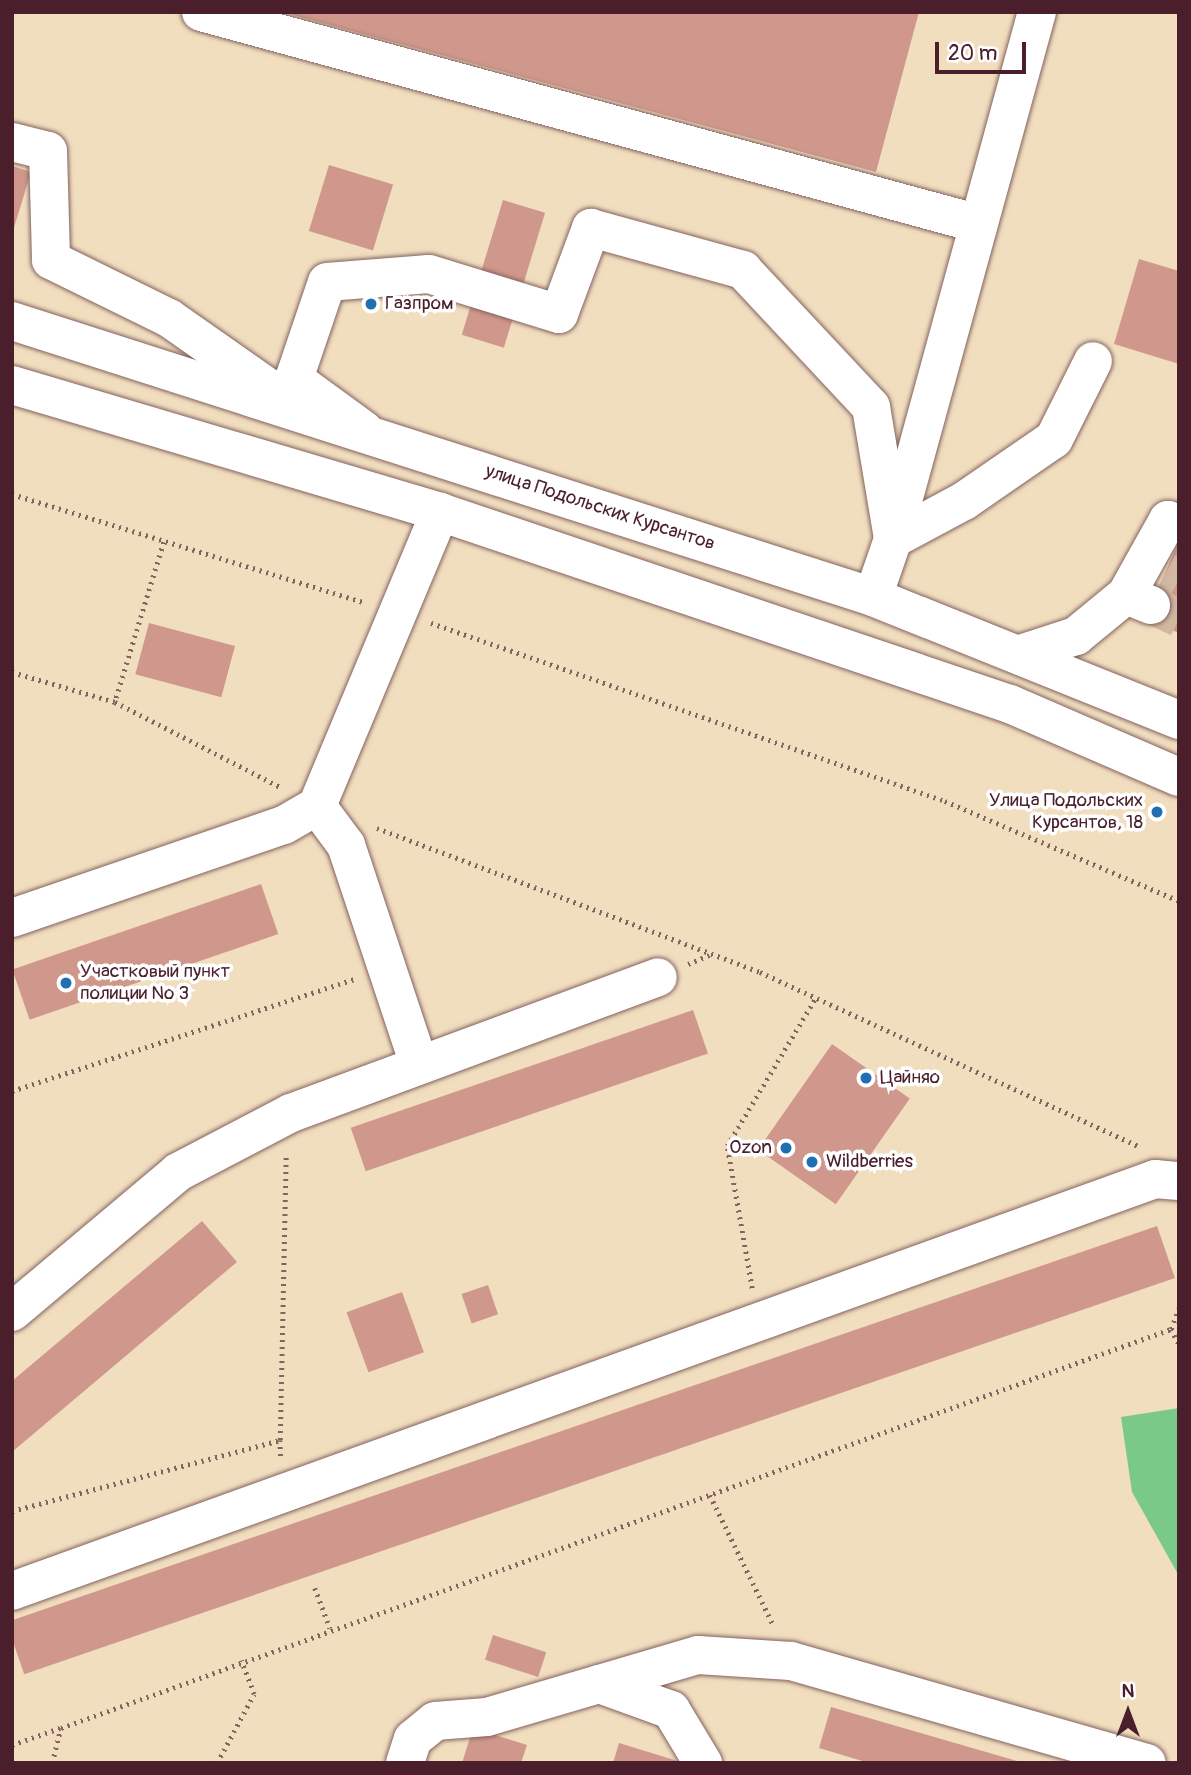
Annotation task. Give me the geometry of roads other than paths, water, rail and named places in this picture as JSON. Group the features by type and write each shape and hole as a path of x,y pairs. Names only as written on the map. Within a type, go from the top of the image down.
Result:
{"main road":[{"path":"201,12 979,224"},
{"path":"873,597 893,539 1037,12"},
{"path":"12,142 48,151 51,260 169,318 299,409"},
{"path":"364,430 294,379 327,282 429,274 559,314 591,228 743,270 871,407 893,539"},
{"name":"улица Подольских Курсантов","path":"12,321 299,409 873,597 1179,720"},
{"path":"893,539 964,501 1054,439 1093,361"},
{"path":"12,385 440,512 1010,704 1179,777"},
{"path":"12,918 284,825 317,806 402,614 440,512"},
{"path":"1020,654 1076,636 1156,565"},
{"path":"317,806 346,845 385,971 419,1064"},
{"path":"12,1312 178,1172 291,1113 659,977"},
{"path":"12,1591 1155,1179 1179,1181"},
{"path":"405,1763 412,1739 435,1721 487,1717 698,1655 791,1661 1147,1763"},
{"path":"599,1684 671,1710 703,1763"}],"tunnel":[{"path":"1166,572 1179,579"},
{"path":"1151,605 1179,618"}],"place":[{"name":"Газпром","path":"371,304"},
{"name":"Улица Подольских Курсантов, 18","path":"1157,812"},
{"name":"Участковый пункт полиции № 3","path":"66,983"},
{"name":"Цайняо","path":"866,1078"},
{"name":"Ozon","path":"786,1148"},
{"name":"Wildberries","path":"812,1162"}]}
